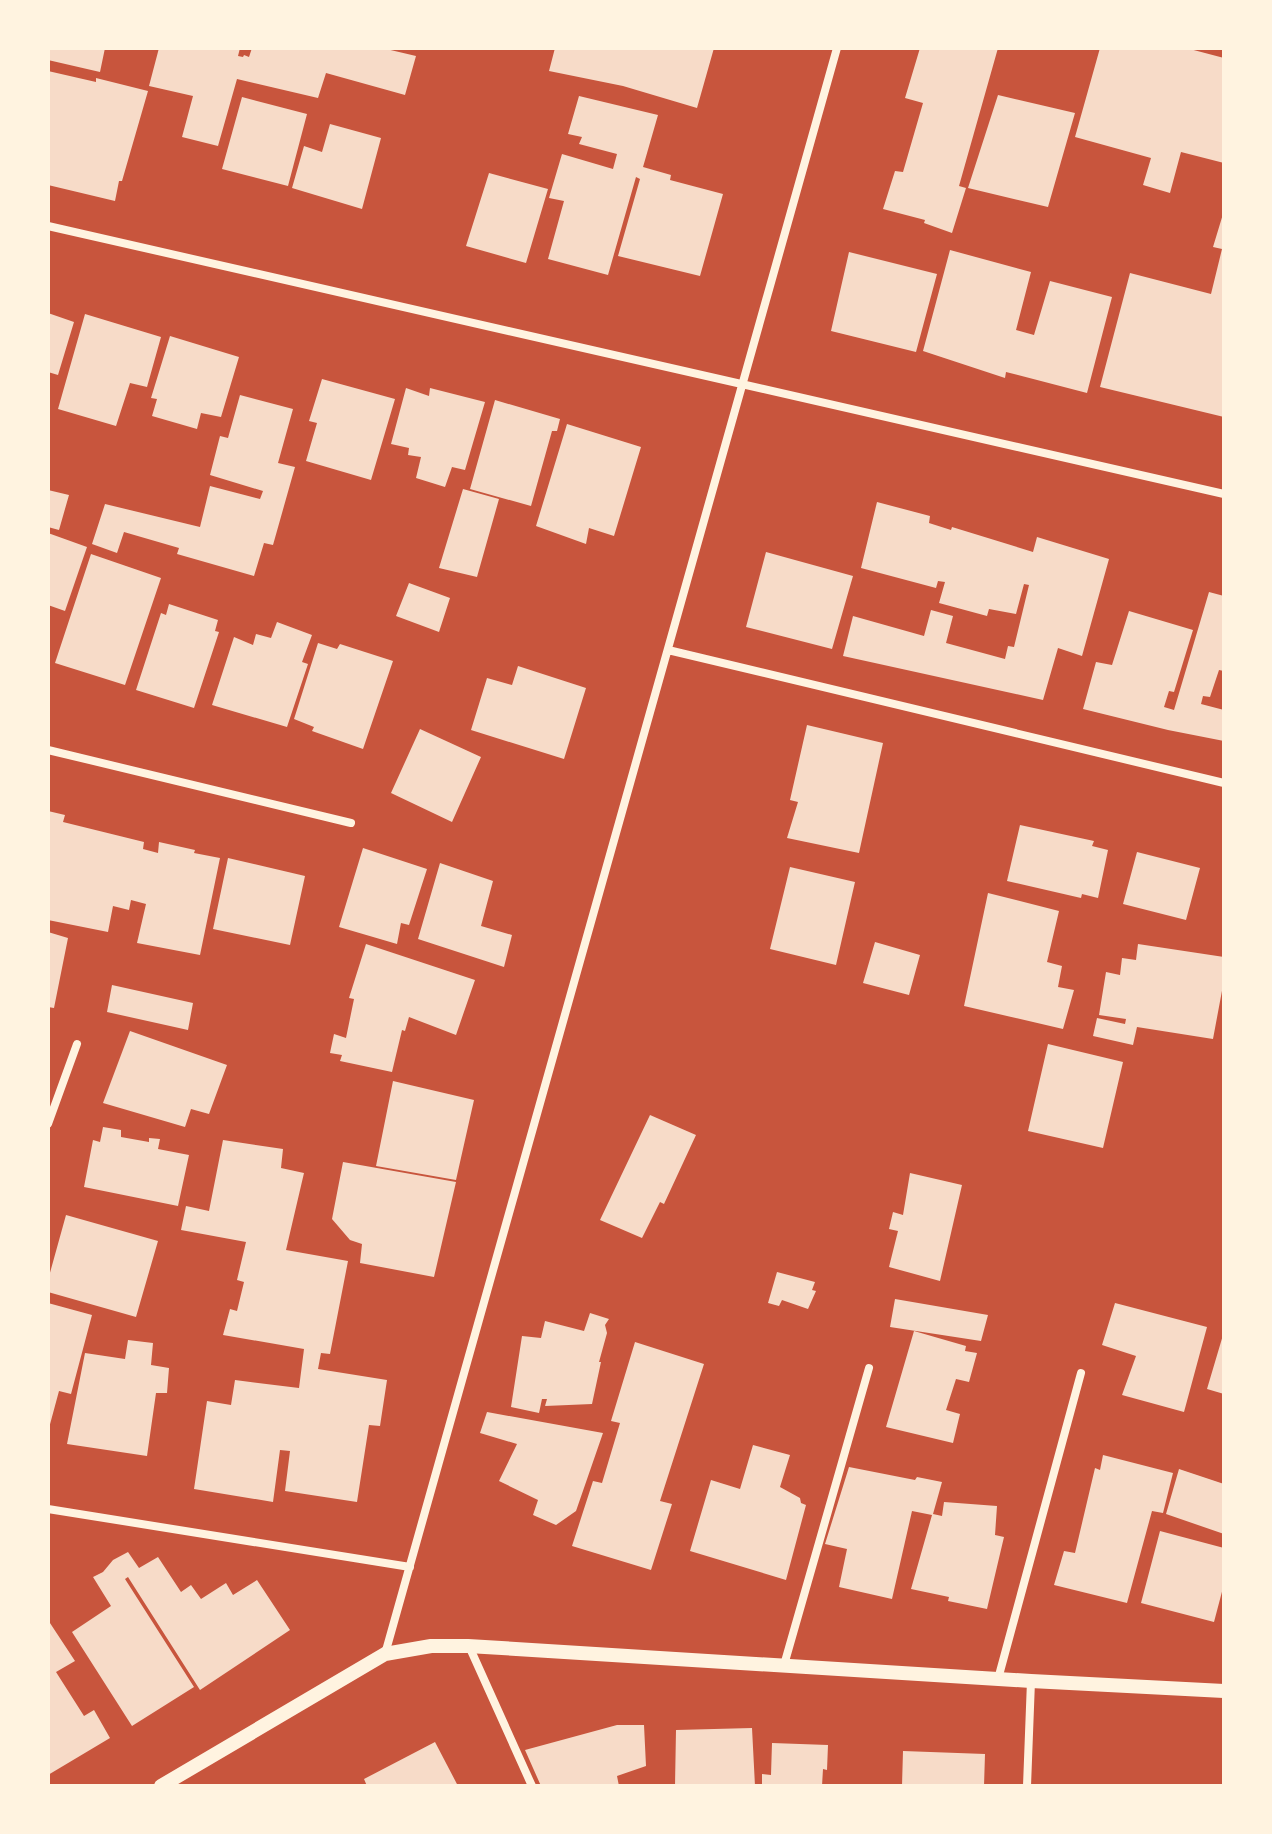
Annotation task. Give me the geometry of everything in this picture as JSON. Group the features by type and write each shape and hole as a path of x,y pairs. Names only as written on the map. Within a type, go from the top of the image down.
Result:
{"street":[{"path":"385,1654 837,48"},
{"path":"48,226 1224,494"},
{"path":"668,650 1224,783"},
{"path":"48,750 351,823"},
{"path":"48,1124 77,1044"},
{"path":"784,1665 869,1368"},
{"path":"998,1679 1081,1373"},
{"path":"48,1509 410,1567"},
{"path":"161,1786 385,1654 431,1646 1224,1691"},
{"path":"468,1646 532,1786"},
{"path":"1027,1786 1031,1681"}],"building":[{"path":"48,48 105,48 100,72 48,60"},
{"path":"159,48 240,48 238,56 249,57 252,48 382,48 416,56 405,95 326,73 318,98 237,79 218,146 182,137 193,96 149,86"},
{"path":"555,48 714,48 697,108 623,86 549,71"},
{"path":"920,48 998,48 959,186 966,188 952,233 924,223 925,220 883,209 895,171 903,172 923,103 905,98"},
{"path":"1100,48 1186,48 1224,58 1224,163 1181,152 1170,193 1143,185 1151,158 1075,137"},
{"path":"48,71 96,82 96,78 148,91 115,201 48,185"},
{"path":"998,95 1075,113 1048,207 968,188"},
{"path":"579,96 658,115 643,167 671,175 670,180 723,194 700,276 618,256 640,179 636,177 608,275 548,259 564,201 549,198 562,154 613,169 617,154 579,144 582,137 568,134"},
{"path":"242,97 307,114 288,186 222,169"},
{"path":"330,124 381,138 362,209 292,188 304,146 322,152"},
{"path":"489,173 548,189 526,263 466,246"},
{"path":"1223,214 1224,417 1100,387 1130,273 1211,294 1222,249 1213,247"},
{"path":"950,250 1031,272 1016,330 1034,335 1050,281 1112,297 1087,393 1006,372 1005,378 923,351"},
{"path":"849,252 937,274 916,352 831,331"},
{"path":"48,313 74,322 58,375 48,372"},
{"path":"85,314 161,337 147,387 130,383 116,426 58,409"},
{"path":"170,336 239,357 221,417 201,413 197,429 152,416 157,399 151,398"},
{"path":"322,379 395,399 371,480 306,461 317,423 309,421"},
{"path":"406,388 429,396 430,388 485,402 465,470 452,467 445,487 416,478 421,457 408,455 409,448 391,444"},
{"path":"240,395 293,409 278,463 295,467 273,545 264,543 254,576 177,554 179,548 124,532 117,553 92,544 105,504 200,527 210,486 260,499 263,491 210,475 220,436 228,438"},
{"path":"495,400 560,419 557,431 552,431 531,506 470,489"},
{"path":"567,424 641,447 614,536 589,528 586,544 536,526"},
{"path":"463,489 499,499 477,577 439,568"},
{"path":"48,490 69,495 59,530 48,527"},
{"path":"877,502 930,516 929,523 1033,552 1037,537 1109,559 1082,656 1058,648 1043,700 843,656 853,616 924,636 931,610 953,616 946,643 1005,659 1008,646 1014,647 1029,585 1024,584 1016,614 989,609 987,616 939,603 945,582 938,581 936,588 861,568"},
{"path":"48,533 87,547 65,611 48,605"},
{"path":"766,552 853,576 832,649 746,627"},
{"path":"91,554 161,578 125,685 55,663"},
{"path":"409,583 450,598 439,632 396,616"},
{"path":"1209,592 1224,596 1224,671 1219,670 1210,697 1203,696 1201,704 1224,710 1224,741 1083,709 1096,662 1112,665 1129,611 1193,630 1174,692 1169,691 1164,707 1174,710"},
{"path":"169,604 218,620 215,631 219,632 194,708 136,690 161,613 166,615"},
{"path":"277,622 312,635 302,662 308,664 287,727 212,705 234,637 253,645 256,634 271,638"},
{"path":"318,643 337,649 340,644 393,661 363,749 312,731 314,727 294,719"},
{"path":"518,666 586,688 564,759 471,730 487,678 512,685"},
{"path":"807,725 883,743 859,853 787,838 798,802 790,800"},
{"path":"420,729 481,757 452,822 391,793"},
{"path":"48,811 65,815 63,822 144,842 143,849 158,853 159,842 220,858 200,955 137,943 146,904 131,900 129,910 113,906 108,932 48,920"},
{"path":"1020,825 1094,841 1092,846 1108,850 1098,898 1082,894 1081,898 1007,881"},
{"path":"363,848 427,869 409,925 401,923 397,944 339,927"},
{"path":"1137,852 1200,868 1186,920 1123,904"},
{"path":"228,858 305,876 290,945 213,929"},
{"path":"440,863 493,881 481,926 512,935 504,967 418,939"},
{"path":"790,867 855,882 836,965 770,949"},
{"path":"988,893 1059,911 1047,962 1062,966 1058,987 1074,990 1063,1029 964,1006"},
{"path":"48,932 68,938 54,1008 48,1007"},
{"path":"875,942 920,955 909,995 863,983"},
{"path":"366,944 475,980 456,1035 409,1017 405,1031 402,1030 392,1072 340,1061 342,1055 330,1053 334,1034 346,1038 354,999 349,998"},
{"path":"1138,944 1224,957 1224,980 1213,1039 1137,1027 1133,1045 1093,1036 1097,1018 1125,1024 1126,1019 1099,1015 1106,972 1120,975 1122,958 1136,960"},
{"path":"112,985 193,1003 188,1030 107,1012"},
{"path":"130,1031 227,1065 209,1114 191,1109 185,1127 103,1103"},
{"path":"1048,1044 1123,1062 1103,1148 1028,1131"},
{"path":"393,1081 474,1100 456,1180 376,1166"},
{"path":"650,1115 696,1135 664,1204 660,1202 642,1238 600,1220"},
{"path":"103,1127 121,1130 121,1137 149,1142 149,1138 160,1139 158,1149 189,1155 178,1206 84,1187 93,1140 100,1142"},
{"path":"223,1140 283,1149 281,1168 304,1173 286,1250 348,1261 330,1354 321,1353 318,1369 387,1380 380,1426 369,1425 357,1502 285,1491 290,1451 280,1450 273,1502 194,1489 207,1401 231,1405 235,1380 299,1388 304,1349 223,1335 230,1309 237,1311 244,1282 237,1280 246,1242 181,1230 186,1206 209,1211"},
{"path":"343,1162 456,1182 434,1277 360,1263 362,1244 350,1240 332,1219"},
{"path":"910,1173 962,1185 940,1281 889,1267 898,1231 889,1229 893,1212 903,1215"},
{"path":"66,1215 158,1241 136,1317 48,1292 48,1280"},
{"path":"777,1272 815,1282 812,1290 816,1291 808,1309 782,1300 779,1306 768,1303"},
{"path":"895,1299 988,1315 981,1341 890,1327"},
{"path":"48,1303 92,1315 71,1394 59,1391 49,1428"},
{"path":"1115,1303 1207,1327 1184,1412 1122,1395 1136,1356 1102,1345"},
{"path":"590,1313 609,1319 605,1325 607,1333 592,1404 545,1406 547,1399 542,1399 539,1413 511,1407 522,1336 541,1338 545,1321 584,1331"},
{"path":"914,1331 966,1346 965,1351 977,1353 969,1382 956,1379 946,1410 960,1414 953,1443 886,1427"},
{"path":"1224,1335 1224,1394 1207,1389"},
{"path":"128,1340 153,1343 151,1365 169,1368 167,1393 156,1393 147,1456 67,1444 85,1353 125,1359"},
{"path":"635,1342 704,1364 660,1501 672,1504 651,1570 572,1546 593,1481 602,1483 620,1423 611,1421"},
{"path":"487,1412 603,1433 576,1511 556,1525 533,1515 538,1500 499,1481 517,1444 480,1433"},
{"path":"753,1445 790,1455 780,1487 806,1505 786,1580 690,1551 711,1480 740,1489"},
{"path":"1103,1455 1173,1473 1163,1513 1152,1511 1127,1603 1054,1585 1064,1551 1075,1553 1095,1468 1100,1470"},
{"path":"849,1467 942,1482 933,1514 942,1516 944,1502 997,1506 995,1535 1004,1537 987,1609 911,1589 932,1515 912,1511 892,1599 839,1587 847,1549 825,1544"},
{"path":"1179,1469 1224,1484 1224,1534 1166,1514"},
{"path":"1160,1531 1224,1548 1224,1584 1214,1622 1141,1603"},
{"path":"128,1552 139,1568 158,1557 181,1592 191,1585 201,1599 226,1583 233,1595 257,1580 290,1630 200,1690 128,1577 125,1579 194,1687 132,1726 72,1632 111,1606 93,1577"},
{"path":"48,1620 75,1661 56,1672 84,1716 94,1710 110,1738 48,1775"},
{"path":"617,1725 644,1725 646,1766 617,1776 619,1786 541,1786 525,1750"},
{"path":"752,1728 755,1786 675,1786 676,1730"},
{"path":"435,1742 458,1786 367,1786 364,1779"},
{"path":"772,1743 828,1745 827,1770 823,1769 822,1786 762,1786 762,1774 771,1775"},
{"path":"903,1751 985,1754 984,1786 902,1786"}]}
